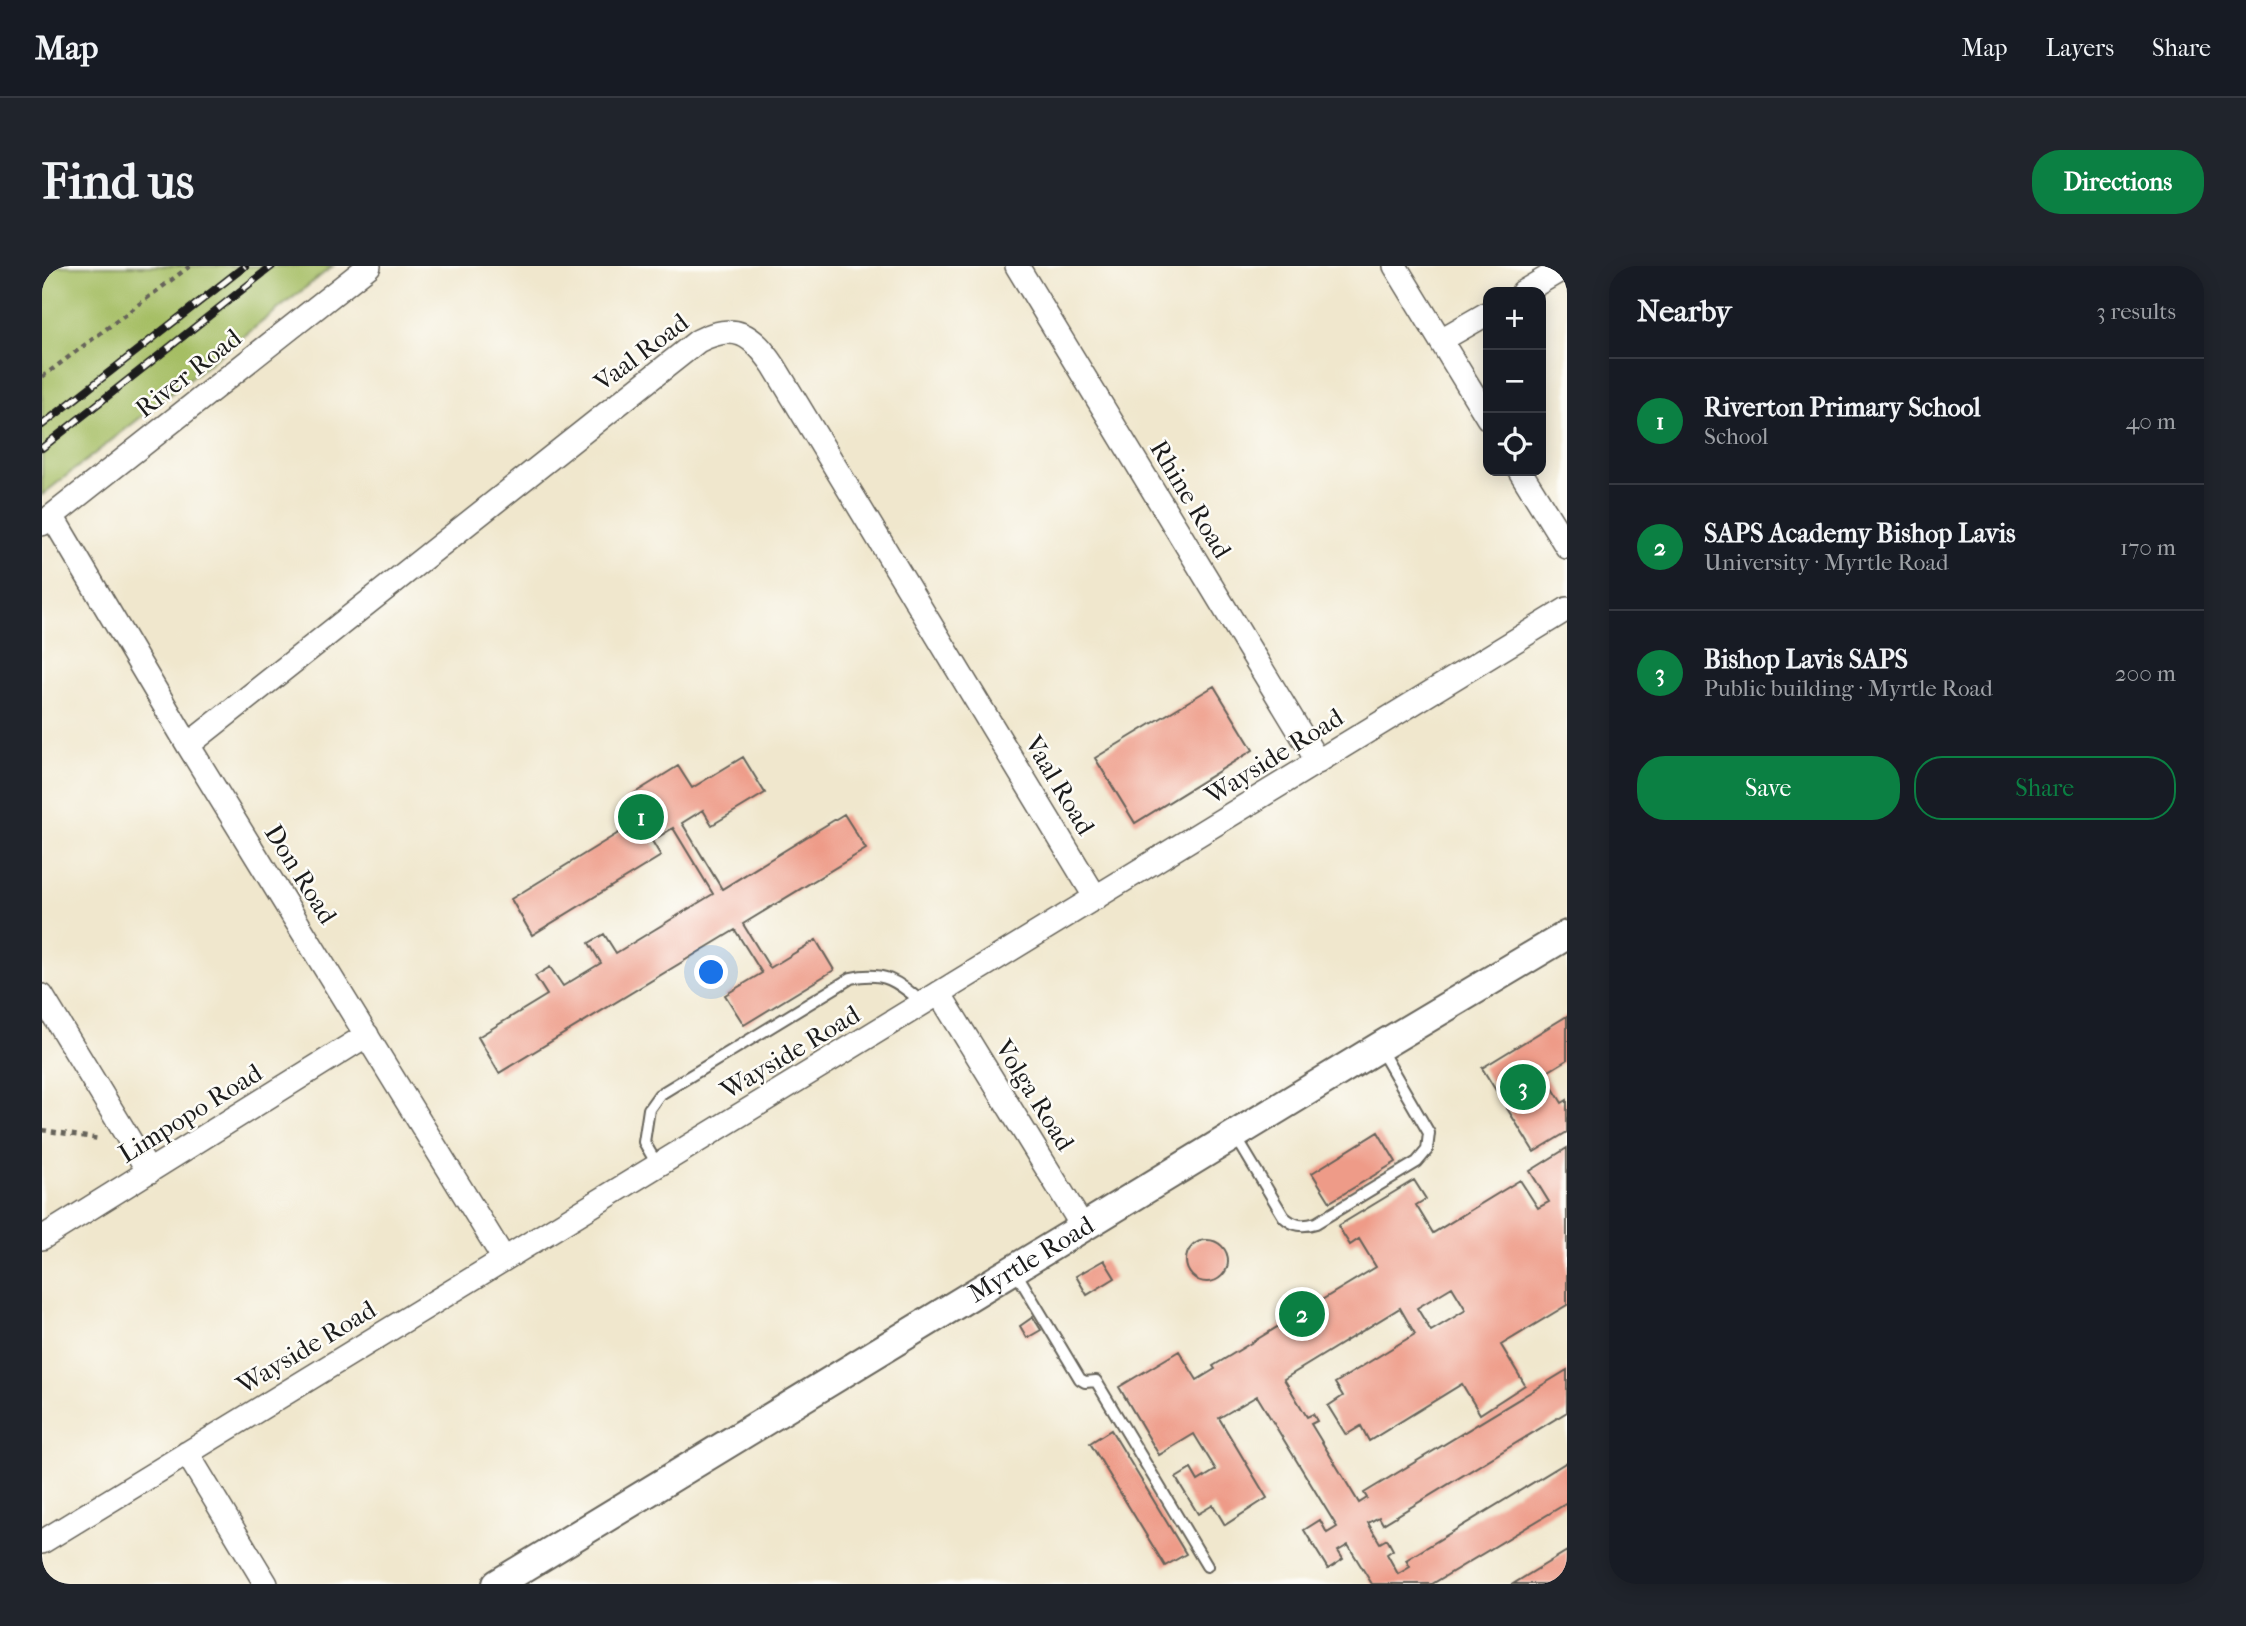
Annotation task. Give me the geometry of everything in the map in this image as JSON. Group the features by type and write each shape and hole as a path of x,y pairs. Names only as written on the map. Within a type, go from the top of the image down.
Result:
{"street":[{"name":"River Road","path":"47,520 369,266"},
{"name":"Rhine Road","path":"1017,266 1318,762"},
{"path":"1395,266 1485,413"},
{"path":"1531,287 1567,266"},
{"path":"1441,341 1483,316"},
{"name":"Vaal Road","path":"188,745 690,346 715,332 732,332 749,337 774,366 1096,898"},
{"path":"1523,476 1567,547"},
{"name":"Don Road","path":"47,520 505,1259"},
{"name":"Wayside Road","path":"42,1542 1567,609"},
{"name":"Myrtle Road","path":"497,1584 1567,935"},
{"path":"42,996 149,1172"},
{"name":"Volga Road","path":"932,999 1083,1227"},
{"name":"Limpopo Road","path":"42,1238 367,1035"},
{"path":"187,1453 266,1584"}],"lane":[{"path":"658,1166 644,1142 649,1109 659,1096 839,985 851,978 867,974 888,978 932,999"},
{"path":"1234,1135 1289,1222 1309,1226 1338,1210 1417,1162 1423,1157 1429,1142 1426,1124 1379,1047"},
{"path":"1013,1269 1080,1379 1085,1382 1096,1381 1207,1566"}],"path":[{"path":"42,377 190,266"},
{"path":"42,1130 105,1140 128,1138"}],"green space":[{"path":"42,266 333,266 42,495"}],"building":[{"path":"1214,686 1253,750 1135,823 1095,758"},
{"path":"743,757 765,793 712,825 703,810 682,823 722,889 844,814 866,849 743,924 770,968 816,940 834,970 744,1025 725,995 762,973 735,930 499,1073 478,1037 547,995 535,976 550,967 563,986 601,963 589,943 604,934 616,953 713,894 673,828 652,841 661,856 532,935 511,899 638,821 625,799 678,766 692,788"},
{"path":"1567,1016 1567,1060 1544,1074 1562,1103 1567,1100 1567,1132 1534,1152 1482,1068"},
{"path":"1378,1132 1396,1162 1330,1202 1312,1173"},
{"path":"1567,1148 1567,1305 1501,1345 1525,1385 1480,1414 1462,1384 1369,1441 1361,1426 1346,1435 1328,1406 1343,1396 1335,1383 1415,1334 1400,1308 1284,1379 1307,1417 1313,1414 1317,1421 1311,1424 1359,1503 1367,1498 1364,1493 1567,1370 1567,1412 1383,1524 1379,1517 1368,1523 1380,1543 1387,1539 1393,1550 1387,1554 1398,1574 1410,1567 1406,1560 1567,1462 1567,1503 1432,1584 1372,1584 1348,1545 1338,1551 1343,1559 1328,1569 1304,1530 1320,1520 1327,1533 1337,1527 1257,1396 1219,1418 1267,1498 1225,1525 1213,1505 1198,1514 1176,1478 1191,1469 1198,1481 1216,1470 1194,1434 1159,1455 1119,1387 1179,1351 1197,1380 1215,1369 1213,1366 1376,1267 1359,1239 1350,1245 1338,1226 1414,1180 1426,1199 1416,1205 1433,1233 1520,1180 1538,1208 1549,1202 1530,1171","holes":["1452,1287 1466,1310 1431,1331 1417,1308"]},
{"path":"1207,1240 1222,1246 1228,1261 1222,1276 1207,1282 1192,1276 1186,1261 1192,1246"},
{"path":"1104,1260 1115,1278 1087,1295 1076,1276"},
{"path":"1033,1317 1041,1330 1027,1338 1020,1326"},
{"path":"1111,1430 1186,1554 1165,1566 1090,1443"},
{"path":"1567,1551 1567,1584 1513,1584"}],"railway":[{"path":"42,425 245,266"},
{"path":"42,448 272,266"}],"place":[{"name":"Riverton Primary School","path":"641,817"},
{"name":"Bishop Lavis SAPS","path":"1523,1087"},
{"name":"SAPS Academy Bishop Lavis","path":"1302,1314"}]}
